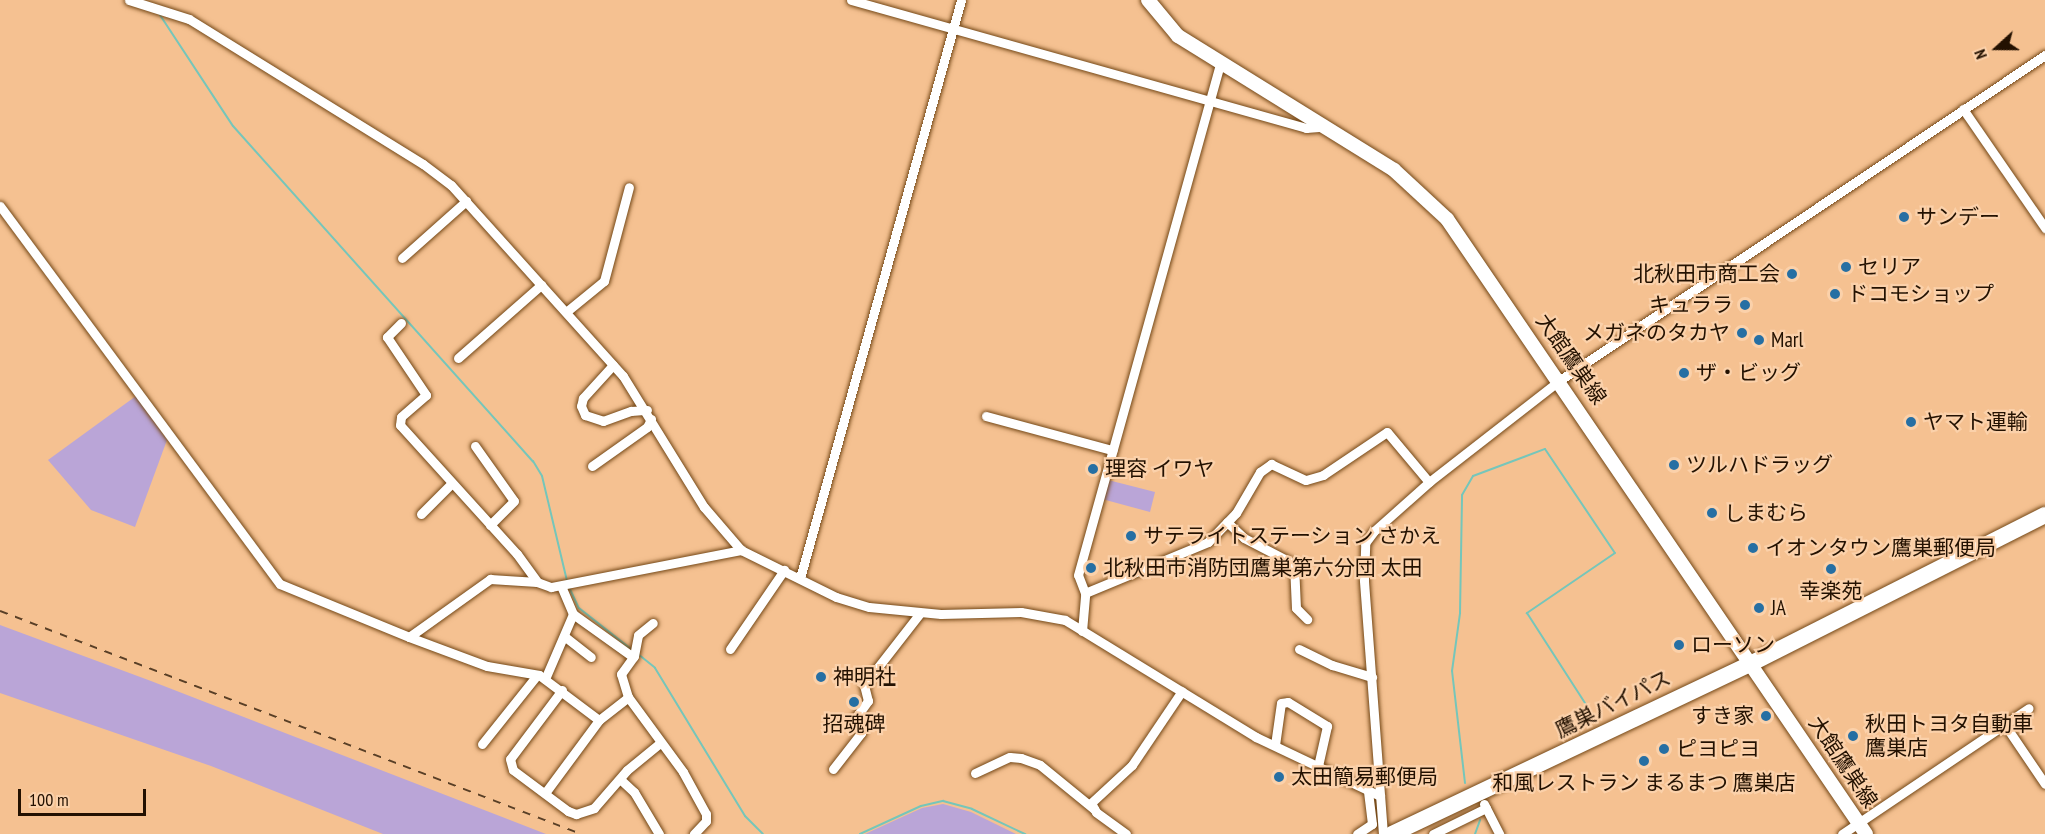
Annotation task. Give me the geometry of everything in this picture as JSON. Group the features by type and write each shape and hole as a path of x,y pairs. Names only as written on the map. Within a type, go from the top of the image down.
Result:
{"highway":[{"name":"鷹巣バイパス","path":"1392,834 1482,801 2045,515"}],"main road":[{"name":"大館鷹巣線","path":"1148,0 1178,36 1394,170 1448,219 1560,380 1862,829"}],"street":[{"path":"129,0 189,20 423,164 466,201 613,365 649,415 704,507 741,550 836,597 869,608 920,613 1038,614 1065,620 1182,692 1275,745 1380,796"},
{"path":"851,0 1306,128 1325,126"},
{"path":"800,578 961,0"},
{"path":"1383,834 1364,580 1365,543 1429,482 1560,380 2045,55"},
{"path":"1082,631 1085,593 1078,574 1220,64"},
{"path":"1964,109 2045,228"},
{"path":"566,312 604,281 629,187"},
{"path":"402,258 466,201"},
{"path":"0,206 280,584 408,637 487,666 541,677 562,690 599,720"},
{"path":"458,358 541,285"},
{"path":"401,323 387,337 426,395 401,417 400,424 451,484 490,525 537,582"},
{"path":"613,365 583,398 581,406 585,415 603,421 631,411 649,415"},
{"path":"592,466 647,427 649,415"},
{"path":"986,416 1112,450"},
{"path":"1085,593 1182,555 1208,542 1227,522 1260,472 1271,464 1306,480 1323,475 1387,432 1429,482"},
{"path":"475,446 514,501 490,525"},
{"path":"421,514 451,484"},
{"path":"1227,522 1244,538 1294,564 1296,608 1307,619"},
{"path":"408,637 490,579 567,584 741,550"},
{"path":"730,649 784,570"},
{"path":"482,744 541,677 564,636 573,614 567,584"},
{"path":"833,769 861,733 861,728 854,720 868,701 864,685 920,613"},
{"path":"573,614 634,654"},
{"path":"653,623 638,635 634,654 621,674 628,697 683,772 706,814 706,822 694,834"},
{"path":"564,636 591,657"},
{"path":"1299,649 1332,665 1372,677"},
{"path":"562,690 510,759 513,770 568,810 585,813 660,743"},
{"path":"1094,809 1091,803 1132,765 1182,692"},
{"path":"545,793 599,720 628,697"},
{"path":"1275,745 1281,703 1288,702 1327,726 1318,766"},
{"path":"1842,834 1862,829 2029,708"},
{"path":"2005,725 2045,784"},
{"path":"975,773 1010,757 1021,758 1040,765 1126,834"},
{"path":"621,780 634,792 659,834"},
{"path":"1357,834 1372,824 1368,790"},
{"path":"1433,834 1482,801 1499,834"}],"shaded area":[{"path":"136,396 167,440 135,527 91,510 48,460"},
{"path":"1108,480 1155,492 1150,512 1102,499"},
{"path":"0,625 546,834 383,834 211,766 0,693"},
{"path":"943,804 971,812 1016,834 865,834 922,808"}],"waterway":[{"path":"158,12 233,126 533,461 542,476 567,581"},
{"path":"1465,783 1452,671 1460,613 1462,495 1473,476 1545,449 1615,553 1527,613 1596,720"},
{"path":"569,587 579,608 631,649"},
{"path":"638,654 655,668 745,816 763,834"},
{"path":"860,834 921,806 943,801 972,809 1025,834"},
{"path":"1475,834 1480,820"}],"railway":[{"path":"0,611 581,834"}],"place":[{"name":"サンデー","path":"1904,217"},
{"name":"セリア","path":"1846,267"},
{"name":"北秋田市商工会","path":"1792,274"},
{"name":"ドコモショップ","path":"1835,294"},
{"name":"キュララ","path":"1745,305"},
{"name":"メガネのタカヤ","path":"1742,333"},
{"name":"Marl","path":"1759,340"},
{"name":"ザ・ビッグ","path":"1684,373"},
{"name":"ヤマト運輸","path":"1911,422"},
{"name":"ツルハドラッグ","path":"1674,465"},
{"name":"理容 イワヤ","path":"1093,469"},
{"name":"しまむら","path":"1712,513"},
{"name":"サテライトステーション さかえ","path":"1131,536"},
{"name":"イオンタウン鷹巣郵便局","path":"1753,548"},
{"name":"北秋田市消防団鷹巣第六分団 太田","path":"1091,568"},
{"name":"幸楽苑","path":"1831,569"},
{"name":"JA","path":"1759,608"},
{"name":"ローソン","path":"1679,645"},
{"name":"神明社","path":"821,677"},
{"name":"招魂碑","path":"854,702"},
{"name":"すき家","path":"1766,716"},
{"name":"秋田トヨタ自動車 鷹巣店","path":"1853,736"},
{"name":"ピヨピヨ","path":"1664,749"},
{"name":"和風レストラン まるまつ 鷹巣店","path":"1644,761"},
{"name":"太田簡易郵便局","path":"1279,777"}]}
